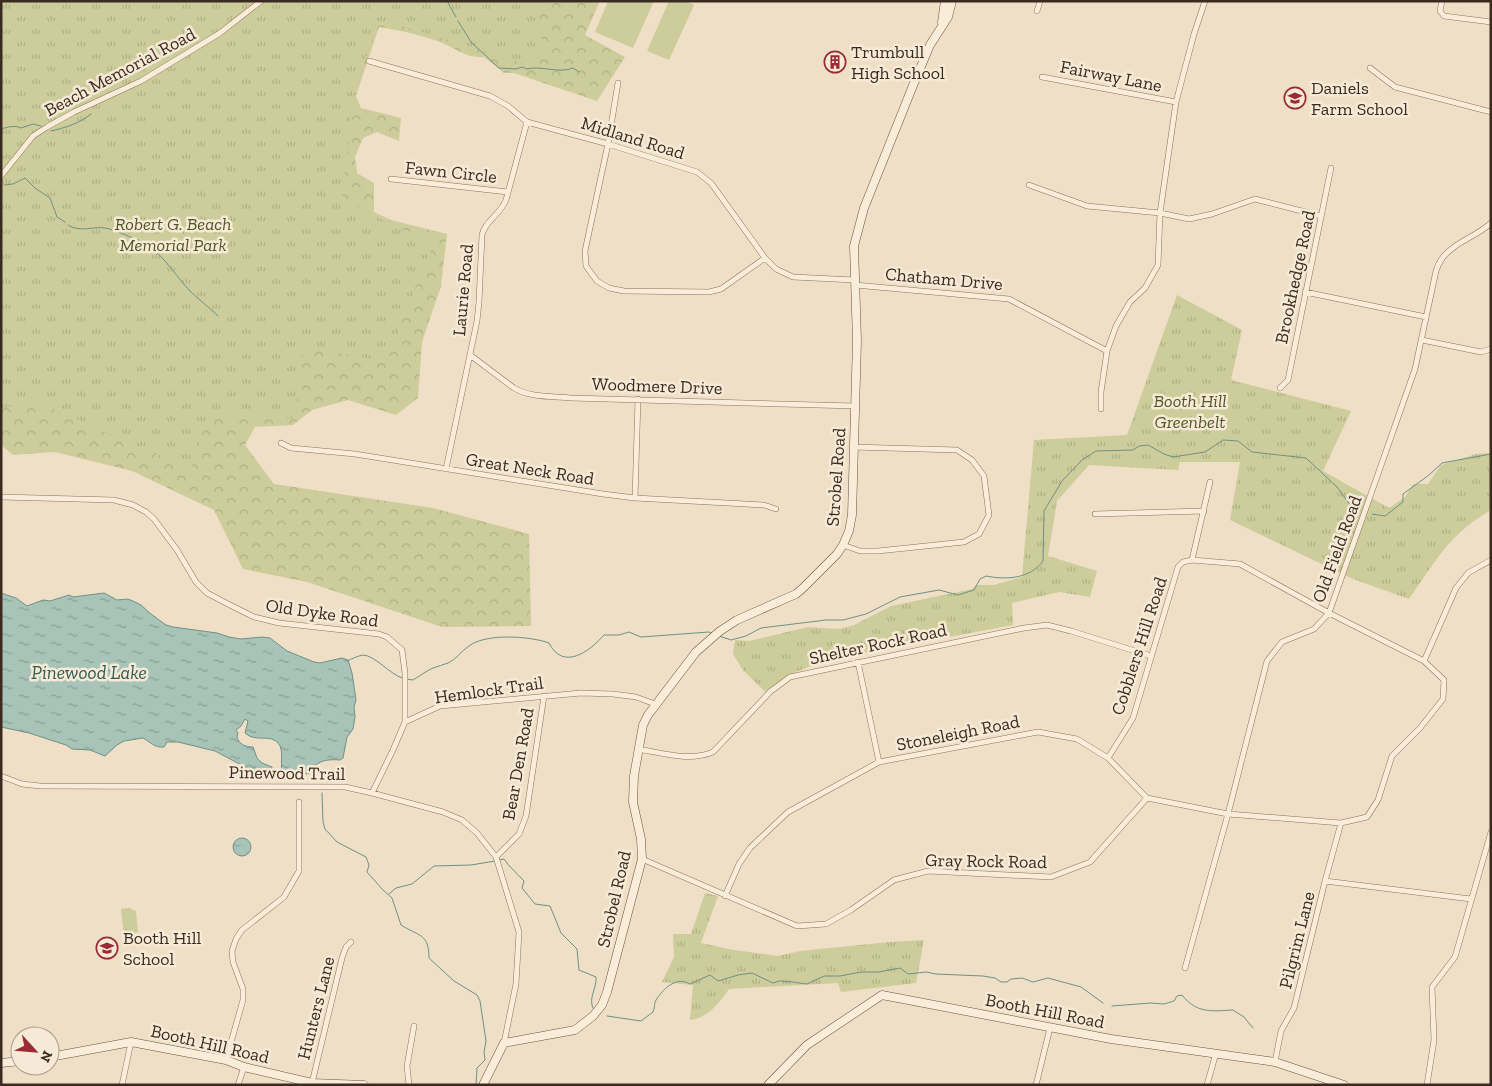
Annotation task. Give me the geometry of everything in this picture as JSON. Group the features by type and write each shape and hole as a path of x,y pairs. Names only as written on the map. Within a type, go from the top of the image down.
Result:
{"street":[{"name":"Beach Memorial Road","path":"1,176 33,136 74,112 141,81 220,33 261,1"},
{"name":"Strobel Road","path":"942,25 945,1"},
{"name":"Strobel Road","path":"504,1043 575,1030 593,1016 602,1005 642,859 641,839 633,802 637,749 642,725 655,704 696,652 711,638 737,620 796,594 837,554 850,531 857,341 854,246 864,208 930,45 948,17 952,1"},
{"path":"1038,12 1040,1"},
{"path":"1101,409 1101,392 1108,351 1116,326 1130,302 1145,288 1158,266 1160,213 1176,102 1205,1"},
{"path":"1442,1 1440,10 1444,16 1491,22"},
{"name":"Midland Road","path":"369,61 490,96 508,106 526,122 608,144 697,172 711,182 765,258 776,269 792,277 855,282"},
{"path":"1370,68 1395,87 1491,112"},
{"name":"Fairway Lane","path":"1042,76 1176,102"},
{"path":"618,83 608,144 585,252 586,266 597,281 609,288 624,291 709,292 721,289 765,258"},
{"name":"Laurie Road","path":"446,469 479,302 482,235 485,227 500,212 508,192 526,122"},
{"name":"Brookhedge Road","path":"1280,388 1288,380 1331,168"},
{"name":"Fawn Circle","path":"391,179 508,192"},
{"path":"1029,185 1087,206 1160,213 1189,219 1212,214 1256,199 1321,216"},
{"name":"Old Field Road","path":"1185,968 1228,814 1267,661 1282,642 1314,629 1329,613 1416,369 1436,271 1441,260 1452,248 1483,230 1491,223"},
{"name":"Chatham Drive","path":"855,282 1009,299 1108,351"},
{"path":"1305,292 1426,317"},
{"path":"1422,340 1481,352 1491,349"},
{"name":"Woodmere Drive","path":"470,355 522,392 571,398 855,406"},
{"path":"635,498 638,399"},
{"name":"Great Neck Road","path":"281,443 291,448 355,454 635,498 764,505 776,509"},
{"path":"843,546 860,551 878,551 964,542 980,534 989,515 984,476 972,460 957,450 853,447"},
{"path":"1147,798 1228,814 1342,823 1366,817 1378,800 1392,756 1420,728 1443,699 1444,680 1424,661 1329,613 1240,564 1192,560 1210,482"},
{"name":"Old Dyke Road","path":"1,497 114,500 133,505 146,512 160,526 196,582 207,593 265,621 294,626 379,634 387,637 402,650 405,673 405,722"},
{"path":"1095,514 1204,511"},
{"name":"Cobblers Hill Road","path":"1108,758 1132,718 1178,567 1183,562 1192,560"},
{"path":"1424,661 1456,588 1468,574 1491,560"},
{"name":"Shelter Rock Road","path":"637,749 690,758 702,756 713,752 772,691 790,677 1024,628 1047,625 1150,656"},
{"path":"858,662 879,762"},
{"name":"Hemlock Trail","path":"405,722 440,706 581,693 613,694 655,704"},
{"name":"Bear Den Road","path":"496,860 519,834 526,816 544,696"},
{"path":"372,793 394,750 405,722"},
{"name":"Stoneleigh Road","path":"725,896 739,864 750,848 788,812 879,762 1038,732 1077,739 1108,758 1147,798"},
{"name":"Pinewood Trail","path":"1,776 22,784 40,786 345,787 443,812 462,820 477,833 496,860 519,932 516,984 504,1043 483,1085"},
{"name":"Gray Rock Road","path":"642,859 797,926 826,924 851,910 894,880 928,871 1051,877 1090,862 1147,798"},
{"path":"226,1060 243,1000 243,989 232,951 236,939 242,930 284,897 299,871 299,802"},
{"name":"Pilgrim Lane","path":"1275,1062 1280,1031 1294,1008 1325,881 1342,823"},
{"path":"1427,1085 1434,1040 1432,987 1455,957 1491,832"},
{"path":"1325,881 1471,899"},
{"name":"Hunters Lane","path":"312,1083 342,958 346,948 352,942"},
{"name":"Booth Hill Road","path":"768,1085 807,1045 882,995 1111,1039 1275,1062 1344,1085"},
{"path":"409,1085 407,1066 414,1026"},
{"path":"1036,1085 1050,1028"},
{"path":"122,1085 131,1042"},
{"name":"Booth Hill Road","path":"60,1055 131,1042 226,1060 244,1067 312,1083 364,1085"},
{"path":"1207,1085 1216,1053"},
{"path":"238,1085 244,1067"}],"green space":[{"name":"Robert G. Beach Memorial Park","path":"1,1 600,1 585,35 625,57 597,101 514,73 504,73 484,57 467,55 433,39 379,27 356,96 361,108 401,118 399,141 377,132 363,138 355,157 357,173 374,183 374,212 391,220 447,234 441,286 422,342 418,398 396,415 348,400 312,410 293,425 255,427 245,445 274,484 433,508 529,534 531,626 442,627 307,582 243,569 214,510 132,471 55,452 13,455 1,445"},
{"name":"Robert G. Beach Memorial Park","path":"1,1 536,1 542,41 539,68 413,29 379,22 354,89 342,198 433,246 384,361 304,347 294,419 209,413 191,470 31,399 6,408 1,407"},
{"path":"608,1 654,1 633,48 595,32"},
{"path":"669,1 686,1 694,5 669,60 647,51"},
{"name":"Booth Hill Greenbelt","path":"1177,295 1242,330 1231,380 1351,411 1323,471 1389,508 1405,497 1413,484 1428,484 1441,465 1476,454 1491,453 1491,510 1465,528 1444,549 1409,599 1353,579 1230,520 1240,462 1180,462 1178,470 1089,465 1057,501 1048,556 1097,571 1090,597 1059,592 1012,603 1013,625 822,661 787,676 765,692 743,670 733,654 735,640 749,641 808,627 839,629 854,625 891,606 972,589 976,585 994,585 1022,577 1034,440 1127,435"},
{"path":"705,893 718,896 701,943 778,956 800,951 924,940 916,983 841,992 838,983 729,989 708,1013 690,1020 693,985 662,982 674,957 673,934 691,934"},
{"path":"129,908 136,911 138,932 124,936 121,909"}],"water":[{"name":"Pinewood Lake","path":"1,593 16,598 27,606 43,600 50,601 69,595 73,597 104,593 117,600 128,599 135,602 166,625 173,627 217,633 241,639 270,638 287,651 314,662 320,663 342,658 348,660 356,700 353,729 347,737 343,758 319,763 310,773 306,774 303,772 282,776 279,744 272,739 249,736 245,733 248,721 245,719 236,730 239,742 253,747 257,758 262,763 272,767 271,775 264,777 215,751 178,742 167,742 164,747 161,747 155,746 143,738 124,741 105,756 90,750 72,749 66,745 29,733 1,727"},
{"path":"242,838 248,841 251,847 248,853 242,856 236,853 233,847 236,841"}],"waterway":[{"path":"447,1 456,17"},
{"path":"458,21 471,42 499,68 516,69 522,67 527,69 562,70 573,68 579,72"},
{"path":"51,131 72,125 91,114"},
{"path":"1,129 14,126 21,128 33,124 41,126"},
{"path":"4,185 13,184 25,178 35,188 50,198 57,217 65,222"},
{"path":"68,225 77,229 109,229 146,244 160,256 189,290 218,316"},
{"path":"719,636 731,640 746,636 761,628 826,620 843,620 866,614 900,597 939,590 958,595 974,590 980,579 986,576 1009,578 1025,575 1038,567 1043,561 1044,511 1062,481 1082,460 1096,451 1133,450 1139,446 1148,445 1173,457 1205,452 1223,440 1238,441 1252,452 1306,458 1337,487 1351,506 1360,510"},
{"path":"1372,514 1385,516 1403,502 1403,494 1442,463 1491,454"},
{"path":"406,679 413,680 430,669 448,663 469,646 497,637 520,637 549,643 561,656 569,657 584,652 604,635 619,635 629,632 641,637 709,632 713,634"},
{"path":"347,661 361,655 367,656 402,678"},
{"path":"310,772 314,780"},
{"path":"322,793 325,829 337,842 366,857 369,865 367,872 392,898 401,925 425,939 429,958 454,981 477,995 480,1001 486,1041 485,1060 477,1068 476,1085"},
{"path":"499,860 504,859 524,881 522,888 535,904 550,906 561,933 577,949 579,970 596,977 592,998 594,1010"},
{"path":"389,894 396,888 412,884 434,866 471,865 495,861"},
{"path":"607,1016 641,1021 653,1012 656,1000 671,984 680,981 690,984 710,975 718,981 752,973 773,983 779,981 807,984 824,976 840,976 900,968 908,974 926,972 983,976 995,978 1001,982 1022,978 1033,982 1048,978 1081,987 1103,1003"},
{"path":"1112,1006 1164,1004 1174,1001 1177,996 1182,995 1193,1006 1205,1010 1233,1010 1244,1017 1253,1028"}],"place":[{"name":"Trumbull High School","path":"835,62"},
{"name":"Daniels Farm School","path":"1295,98"},
{"name":"Booth Hill School","path":"107,948"}]}
